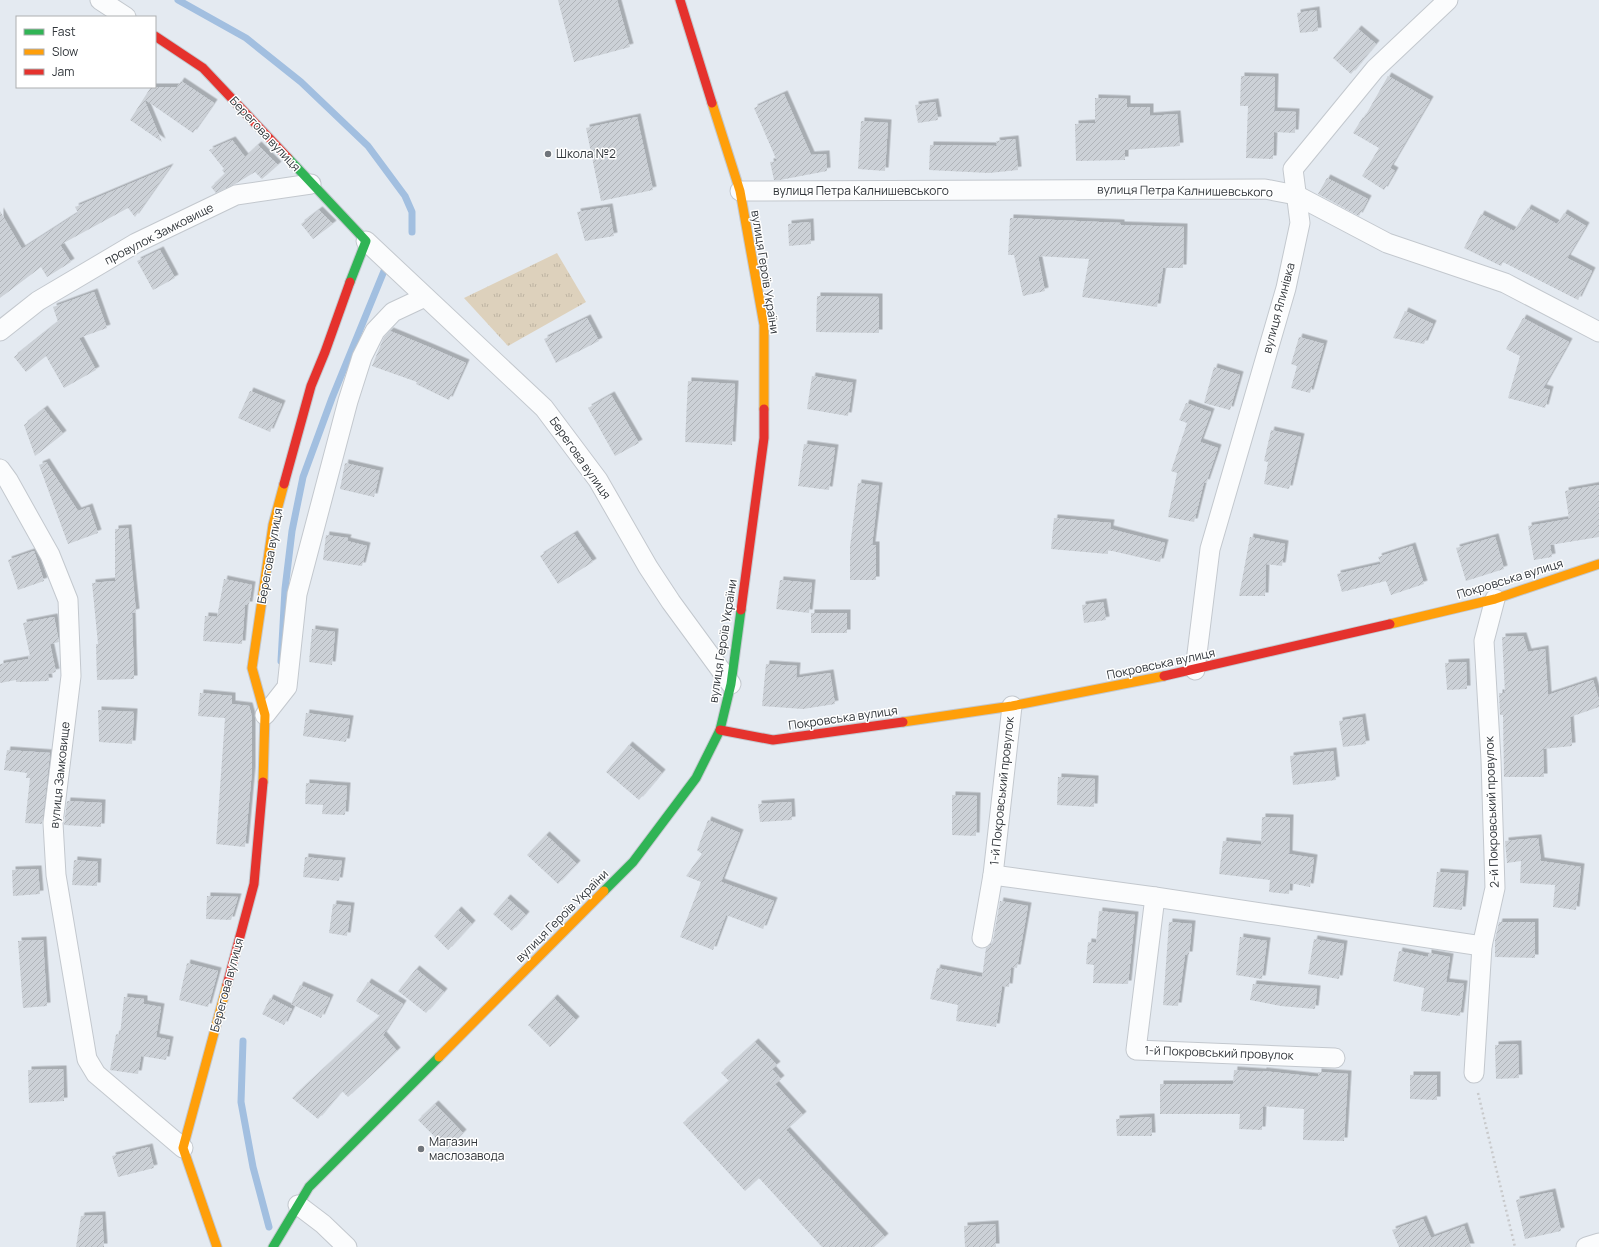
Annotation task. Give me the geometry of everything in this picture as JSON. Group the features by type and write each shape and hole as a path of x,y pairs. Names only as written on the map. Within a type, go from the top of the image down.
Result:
{"street":[{"path":"100,0 124,16"},
{"name":"вулиця Героїв України","path":"273,1247 309,1187 633,862 696,778 720,730 731,684 764,438 764,325 740,191 680,0"},
{"name":"вулиця Ялинівка","path":"1195,670 1210,549 1286,288 1300,224 1292,169 1375,69 1448,0"},
{"name":"Берегова вулиця","path":"156,37 203,68 366,241 544,408 598,480 659,585 731,684"},
{"name":"провулок Замковище","path":"0,331 38,301 136,243 236,195 311,184"},
{"name":"вулиця Петра Калнишевського","path":"740,191 1265,189 1296,195 1387,243 1505,283 1599,332"},
{"name":"Берегова вулиця","path":"183,1148 254,884 264,771 265,715 252,668 273,525 311,386 366,241"},
{"path":"265,715 287,687 297,594 348,401 362,357 375,331 393,312 425,297"},
{"name":"вулиця Замковище","path":"0,469 8,480 50,555 68,600 71,676 54,831 56,875 87,1059 96,1074 183,1148"},
{"name":"Покровська вулиця","path":"720,730 773,740 1012,706 1195,670 1495,599 1599,564"},
{"name":"2-й Покровський провулок","path":"1474,1072 1482,946 1495,888 1491,760 1484,641 1495,599"},
{"name":"1-й Покровський провулок","path":"982,938 993,875 1012,706"},
{"name":"1-й Покровський провулок","path":"993,875 1155,897 1482,946"},
{"name":"1-й Покровський провулок","path":"1155,897 1136,1050 1335,1058"},
{"path":"183,1148 217,1247"},
{"path":"298,1205 323,1224 347,1247"},
{"path":"1586,1247 1599,1242"}],"path":[{"path":"1474,1072 1514,1247"}],"green space":[{"path":"557,253 586,302 508,346 464,298"}],"building":[{"path":"558,0 617,0 630,47 574,62"},
{"path":"1316,10 1318,31 1300,33 1297,13"},
{"path":"1358,29 1376,44 1351,74 1333,58"},
{"path":"1241,76 1275,77 1274,111 1296,112 1295,133 1274,132 1273,159 1246,158 1248,106 1240,106"},
{"path":"1388,76 1430,100 1390,168 1395,171 1384,190 1362,176 1379,148 1353,133 1363,117 1364,118"},
{"path":"181,81 214,103 193,133 144,99 162,142 130,120 150,88 177,87"},
{"path":"784,94 811,155 826,154 827,171 774,180 770,162 777,161 754,108"},
{"path":"1095,98 1127,99 1127,107 1150,107 1150,116 1177,114 1180,146 1125,150 1125,160 1076,161 1075,124 1095,123"},
{"path":"935,102 938,120 918,123 915,105"},
{"path":"637,117 653,190 601,201 586,128"},
{"path":"861,121 888,123 885,171 858,169"},
{"path":"1015,139 1018,170 989,173 929,170 930,145 997,146 996,141"},
{"path":"232,140 245,157 258,145 278,165 262,179 255,172 216,193 211,187 225,174 222,170 224,169 209,150"},
{"path":"170,167 135,217 128,208 60,245 71,262 47,277 41,267 0,298 0,211 22,249 78,213 75,207"},
{"path":"1327,178 1368,199 1359,216 1318,194"},
{"path":"609,207 614,236 585,241 577,212"},
{"path":"1528,208 1557,224 1564,213 1586,226 1567,258 1592,271 1578,300 1503,262 1501,266 1464,248 1481,214 1514,231"},
{"path":"319,210 333,224 313,239 301,224"},
{"path":"1010,218 1121,223 1121,225 1184,227 1183,268 1163,268 1157,307 1082,297 1089,259 1038,256 1045,291 1023,296 1014,255 1008,255"},
{"path":"810,222 811,244 789,246 788,224"},
{"path":"160,250 175,278 153,290 137,261"},
{"path":"94,292 107,328 79,338 96,370 64,388 46,356 26,372 14,357 58,322 53,307"},
{"path":"817,296 879,297 879,333 816,332"},
{"path":"1405,311 1433,324 1424,344 1393,338"},
{"path":"587,318 599,341 556,363 544,339"},
{"path":"1523,318 1569,342 1543,388 1550,390 1545,408 1508,398 1520,356 1506,349"},
{"path":"390,331 466,363 449,400 416,384 417,382 372,366 384,337"},
{"path":"1299,337 1324,344 1310,393 1291,388 1297,366 1291,364"},
{"path":"1214,367 1240,375 1230,410 1204,403"},
{"path":"812,376 853,383 848,416 807,409"},
{"path":"688,381 735,384 732,445 685,442"},
{"path":"250,391 282,404 270,432 238,418"},
{"path":"611,395 639,443 615,456 588,408"},
{"path":"1186,403 1211,412 1200,442 1218,448 1206,483 1204,482 1194,522 1168,517 1177,473 1171,471 1187,423 1179,420"},
{"path":"44,409 63,434 35,456 24,425"},
{"path":"1271,430 1301,437 1289,489 1264,484 1268,462 1264,461"},
{"path":"804,444 835,448 829,490 798,486"},
{"path":"46,462 78,511 89,507 98,533 68,544 39,465"},
{"path":"345,463 380,471 374,497 340,489"},
{"path":"858,483 879,486 872,545 876,545 876,580 850,580 850,547"},
{"path":"1599,485 1599,537 1550,545 1552,557 1534,560 1528,526 1569,519 1565,491"},
{"path":"1054,518 1111,523 1110,529 1165,543 1160,562 1108,550 1108,554 1051,549"},
{"path":"128,528 136,612 132,613 134,679 97,680 96,644 98,644 92,583 115,581 115,529"},
{"path":"574,534 593,562 558,584 540,556"},
{"path":"326,535 348,538 347,541 367,546 362,566 323,560"},
{"path":"1250,537 1285,544 1282,566 1266,564 1265,596 1239,596"},
{"path":"1495,537 1504,569 1466,581 1456,548"},
{"path":"1412,546 1424,584 1391,595 1386,581 1342,592 1337,574 1381,564 1378,557"},
{"path":"34,551 44,581 18,590 8,560"},
{"path":"224,579 252,585 249,605 245,605 242,644 203,641 205,616 217,617"},
{"path":"780,580 812,583 809,613 776,609"},
{"path":"1103,602 1106,620 1084,623 1082,605"},
{"path":"811,613 847,613 847,633 811,633"},
{"path":"54,617 59,642 50,644 56,672 48,674 49,681 16,682 16,680 0,683 0,664 28,659 30,656 23,623"},
{"path":"312,629 335,632 332,665 309,662"},
{"path":"1523,636 1528,652 1545,649 1548,695 1593,680 1599,700 1599,707 1570,717 1572,746 1543,749 1544,777 1504,777 1503,715 1500,715 1499,693 1505,693 1502,637"},
{"path":"1466,662 1467,689 1447,690 1445,663"},
{"path":"766,664 797,666 796,678 830,673 835,704 803,709 762,706"},
{"path":"200,693 232,696 232,704 249,706 252,717 252,770 245,847 216,844 225,718 198,716"},
{"path":"98,710 134,712 132,744 99,742"},
{"path":"306,713 350,719 346,742 303,736"},
{"path":"1362,717 1366,744 1343,747 1339,721"},
{"path":"629,745 662,773 639,800 606,772"},
{"path":"7,750 50,753 42,824 25,823 30,778 26,778 27,773 4,770"},
{"path":"1333,751 1336,780 1293,785 1290,756"},
{"path":"1058,777 1095,779 1094,807 1057,805"},
{"path":"306,783 347,786 345,815 322,814 323,805 305,804"},
{"path":"952,795 977,796 976,836 952,835"},
{"path":"67,801 102,803 101,827 64,825"},
{"path":"791,802 792,820 760,822 758,804"},
{"path":"1262,817 1290,818 1289,854 1314,858 1310,887 1290,883 1289,894 1269,892 1270,880 1219,874 1223,841 1261,845"},
{"path":"708,820 740,833 721,882 774,901 763,929 726,915 713,950 680,937 701,882 686,876 702,854 697,850"},
{"path":"546,835 577,864 558,884 527,855"},
{"path":"1538,838 1541,861 1581,867 1576,910 1553,907 1555,885 1520,883 1521,861 1507,863 1505,841"},
{"path":"305,857 342,861 339,881 303,877"},
{"path":"74,860 98,862 97,886 72,885"},
{"path":"38,869 40,894 13,896 12,870"},
{"path":"1437,872 1465,874 1462,910 1433,907"},
{"path":"207,896 238,897 231,920 206,919"},
{"path":"507,898 526,915 512,931 493,914"},
{"path":"1000,901 1028,906 1017,968 1011,967 1009,987 1002,986 996,1027 956,1021 958,1005 930,999 937,968 982,977 986,948 991,945 993,940"},
{"path":"333,904 351,906 347,936 329,933"},
{"path":"458,910 472,924 448,950 434,936"},
{"path":"1099,911 1135,915 1128,984 1093,983 1094,965 1086,964 1088,942 1096,943"},
{"path":"1169,922 1192,924 1189,955 1185,955 1178,1006 1163,1005"},
{"path":"1499,922 1535,922 1535,958 1495,957 1495,940"},
{"path":"1240,937 1267,941 1262,979 1236,975"},
{"path":"1314,939 1344,944 1339,979 1308,974"},
{"path":"43,940 47,1006 23,1008 18,941"},
{"path":"1399,951 1428,957 1428,953 1450,957 1446,982 1464,984 1460,1016 1421,1011 1424,988 1393,981"},
{"path":"187,963 218,971 208,1007 179,1000"},
{"path":"416,969 444,992 426,1013 398,991"},
{"path":"368,982 403,1004 383,1035 397,1051 348,1097 342,1091 318,1119 292,1098 380,1016 356,1001"},
{"path":"1253,984 1317,989 1315,1009 1281,1006 1250,1000"},
{"path":"300,985 330,998 321,1018 291,1004"},
{"path":"124,997 144,999 144,1004 161,1007 156,1037 170,1040 166,1060 141,1056 138,1074 110,1070 116,1034 120,1035"},
{"path":"270,998 292,1009 284,1025 262,1014"},
{"path":"554,998 576,1020 550,1047 528,1025"},
{"path":"755,1042 777,1065 772,1069 781,1079 775,1084 803,1115 786,1130 885,1237 874,1247 822,1247 759,1178 745,1191 683,1123 729,1081 721,1073"},
{"path":"1518,1044 1519,1078 1496,1079 1495,1045"},
{"path":"63,1069 64,1101 29,1103 28,1070"},
{"path":"1234,1070 1263,1071 1318,1077 1318,1072 1348,1074 1344,1141 1303,1140 1304,1109 1263,1106 1262,1130 1239,1129 1240,1114 1160,1114 1160,1084 1233,1084"},
{"path":"1410,1075 1437,1075 1437,1100 1410,1099"},
{"path":"435,1104 463,1133 447,1149 418,1120"},
{"path":"1151,1117 1152,1136 1117,1136 1116,1119"},
{"path":"149,1147 154,1168 118,1177 112,1156"},
{"path":"1552,1192 1561,1231 1525,1239 1516,1200"},
{"path":"102,1215 104,1247 76,1247 81,1216"},
{"path":"1423,1219 1431,1238 1464,1226 1471,1247 1399,1247 1392,1230"},
{"path":"995,1224 996,1247 965,1247 964,1226"}],"waterway":[{"path":"178,0 246,38 301,82 368,146 405,196 412,212 412,232"},
{"path":"281,661 285,589 292,531 303,477 332,398 384,271"},
{"path":"243,1041 241,1102 253,1167 269,1227"}],"traffic: fast":[{"path":"288,158 366,241 350,282"},
{"path":"604,891 633,862 696,778 720,730 731,684 741,610"},
{"path":"273,1247 309,1187 439,1057"}],"traffic: slow":[{"path":"712,103 740,191 764,325 764,409"},
{"path":"263,782 265,715 252,668 273,525 284,484"},
{"path":"1390,624 1495,599 1599,564"},
{"path":"903,722 1012,706 1164,676"},
{"path":"439,1057 604,891"},
{"path":"217,1247 183,1148 227,985"}],"traffic: jam":[{"path":"680,0 712,103"},
{"path":"156,37 203,68 288,158"},
{"path":"284,484 311,386 350,282"},
{"path":"741,610 764,438 764,409"},
{"path":"1164,676 1390,624"},
{"path":"720,730 773,740 903,722"},
{"path":"227,985 254,884 263,782"}],"place":[{"name":"Школа №2","path":"548,154"},
{"name":"Магазин маслозавода","path":"421,1149"}]}
